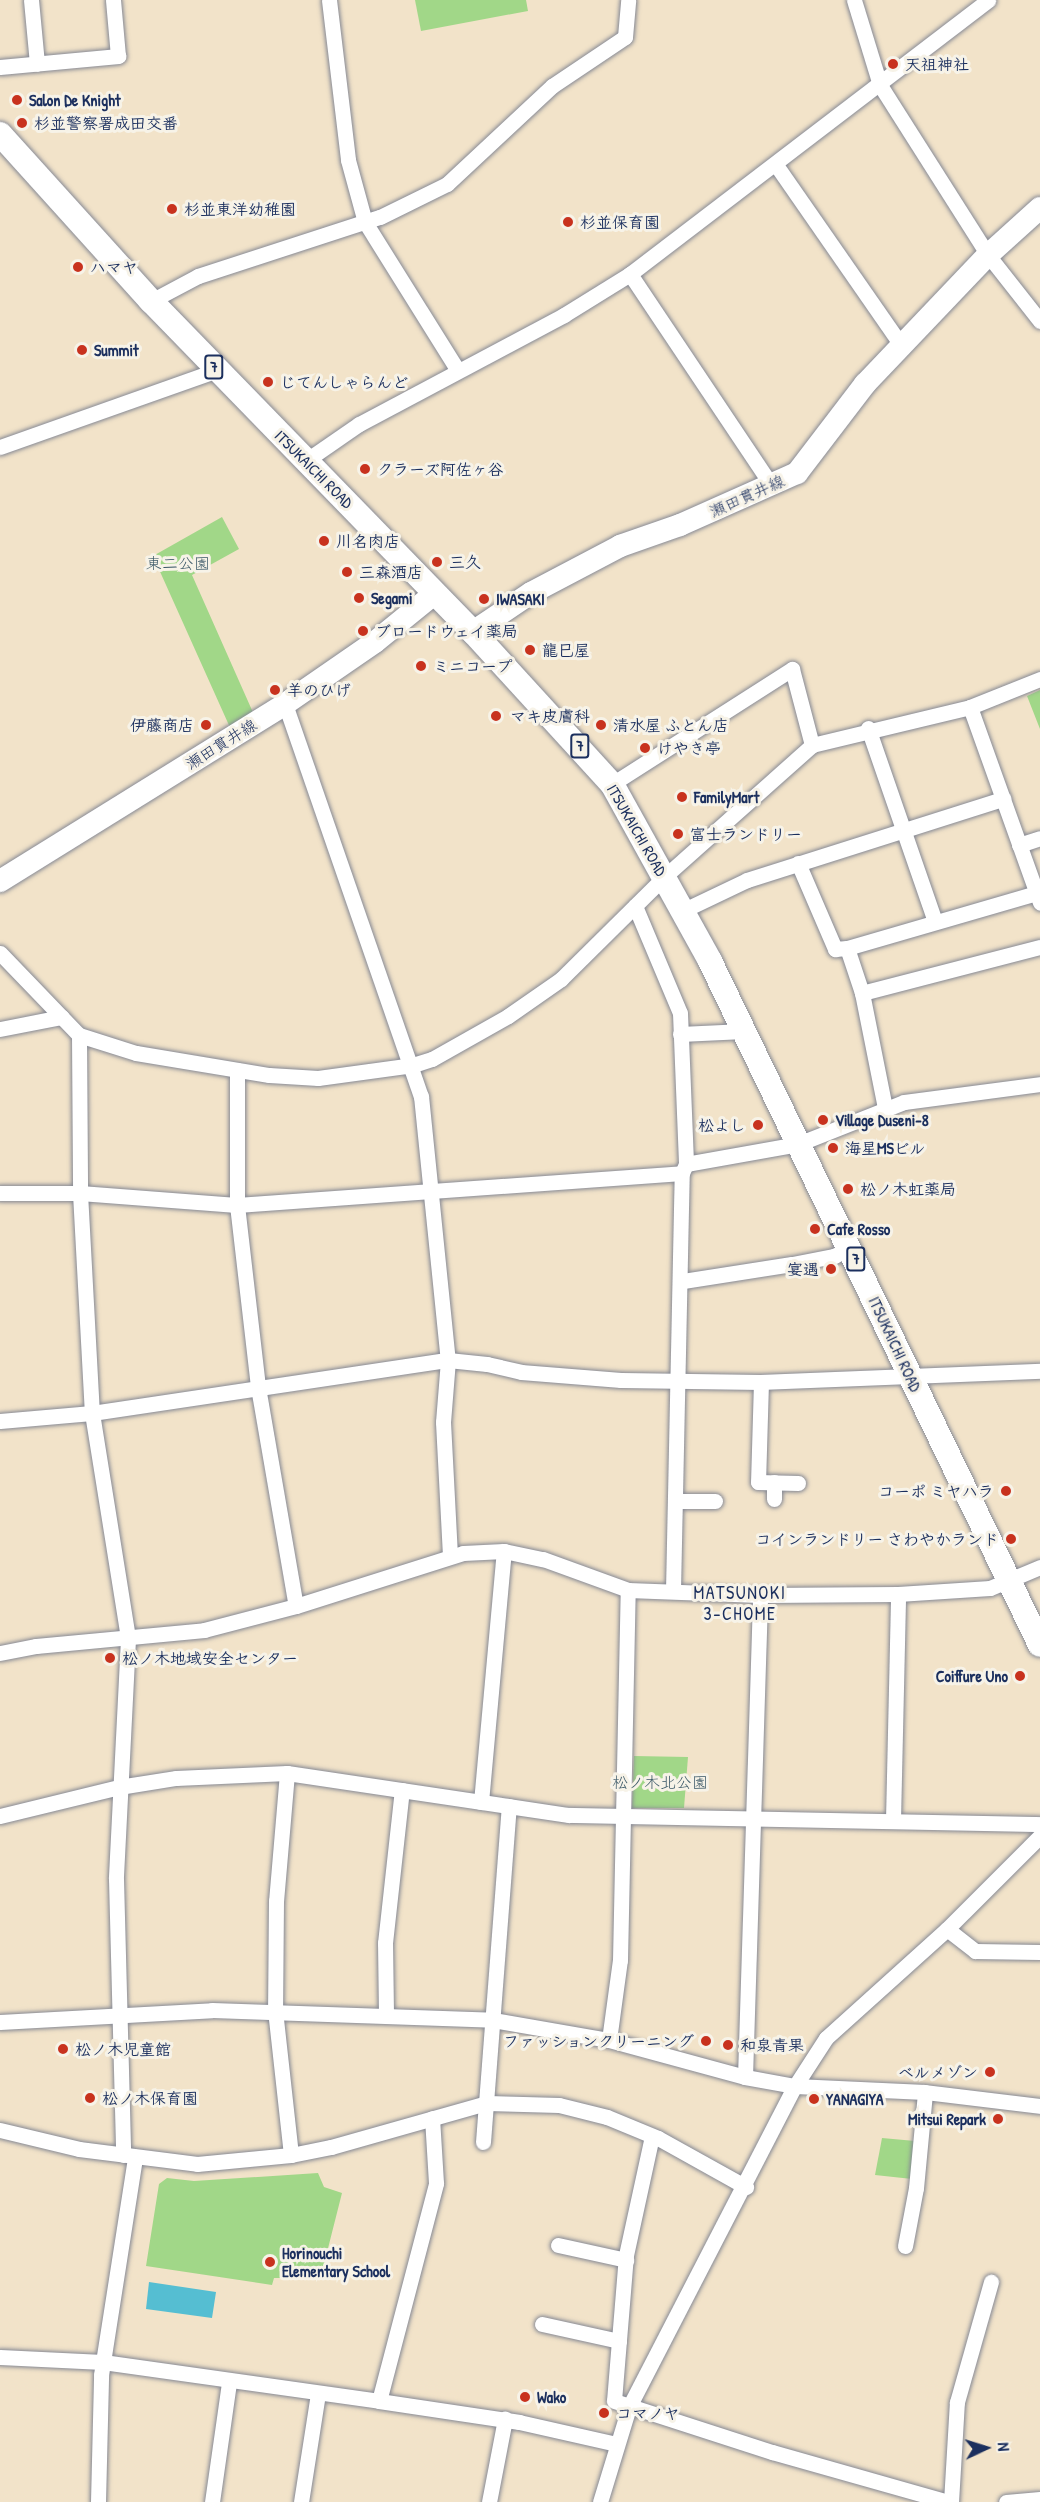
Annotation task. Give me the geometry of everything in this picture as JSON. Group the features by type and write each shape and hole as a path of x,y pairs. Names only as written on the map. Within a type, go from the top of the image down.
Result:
{"main road":[{"name":"ITSUKAICHI ROAD","path":"0,134 151,301 473,632 612,784 664,877 744,1031 1040,1645"},
{"name":"瀬田貫井線","path":"473,632 531,593 620,546 772,486 797,473 865,384 988,255 1040,208"},
{"name":"瀬田貫井線","path":"0,881 285,704 375,642 434,594"}],"street":[{"path":"31,0 37,64"},
{"path":"0,67 118,56 113,0"},
{"path":"329,0 348,160 365,222 457,369"},
{"path":"151,301 198,276 365,222 447,184 552,86 625,37 628,0"},
{"path":"854,0 880,85 988,255 1040,321"},
{"path":"308,460 359,424 457,369 564,315 630,274 776,165 988,0"},
{"path":"776,165 902,346"},
{"path":"630,274 772,486"},
{"path":"0,447 218,370"},
{"path":"612,784 792,669 812,745"},
{"path":"0,953 78,1035 136,1053 237,1070 318,1078 413,1065 432,1059 538,997 598,946 664,877 812,745 868,728 970,707 1040,679"},
{"path":"285,704 413,1065 424,1119 448,1360 443,1422 450,1556"},
{"path":"798,863 835,949 848,948 935,922 1038,898 970,707"},
{"path":"868,728 935,922"},
{"path":"682,911 747,880 1003,799"},
{"path":"1019,845 1040,838"},
{"path":"635,906 680,1012 684,1169 683,1281 673,1591"},
{"path":"862,993 1040,947"},
{"path":"848,948 862,993 885,1108"},
{"path":"0,1029 62,1017"},
{"path":"680,1034 744,1031"},
{"path":"78,1035 80,1193 92,1413 128,1639 119,1787 118,2017 129,2156 103,2362 98,2502"},
{"path":"237,1070 237,1205 258,1387 296,1606"},
{"path":"0,1193 80,1193 237,1205 432,1194 684,1169 798,1144 904,1102 1040,1084"},
{"path":"683,1281 834,1256 850,1248"},
{"path":"0,1421 92,1413 448,1360 487,1364 521,1372 680,1381 760,1382 909,1373 1040,1371"},
{"path":"760,1382 758,1482 798,1484"},
{"path":"774,1482 774,1499"},
{"path":"677,1501 715,1501"},
{"path":"481,1802 504,1551"},
{"path":"0,1653 36,1646 204,1630 296,1606 450,1556 504,1551 543,1559 628,1590 760,1595 898,1594 990,1588 1010,1582 1040,1567"},
{"path":"609,2040 620,1960 628,1590"},
{"path":"893,1820 898,1594"},
{"path":"745,2077 760,1595"},
{"path":"0,1816 119,1787 220,1775 287,1773 509,1806 624,1817 1040,1824"},
{"path":"287,1773 276,1901 275,2010 291,2155"},
{"path":"386,2013 385,1943 402,1790"},
{"path":"483,2142 488,2103 509,1806"},
{"path":"600,2502 629,2407 746,2187 795,2086 826,2038 1038,1843"},
{"path":"947,1929 975,1950 1040,1952"},
{"path":"0,2022 275,2010 386,2013 493,2020 609,2040 745,2077 795,2086 925,2092 1040,2106"},
{"path":"905,2246 916,2188 925,2092"},
{"path":"0,2130 129,2156 196,2164 291,2155 488,2103 559,2105 607,2117 652,2136 746,2187"},
{"path":"379,2400 436,2183 432,2118"},
{"path":"652,2136 626,2260 614,2400 629,2407 924,2498 950,2502 957,2402 991,2282"},
{"path":"558,2245 626,2260"},
{"path":"542,2324 619,2342"},
{"path":"0,2357 103,2362 229,2382 379,2400 505,2419 617,2444"},
{"path":"212,2502 229,2382"},
{"path":"300,2502 318,2393"},
{"path":"489,2502 505,2419"},
{"path":"1006,2502 1040,2499"}],"green space":[{"path":"415,0 526,0 528,11 421,31"},
{"name":"東二公園","path":"222,517 239,549 192,575 255,717 232,732 153,556"},
{"path":"1040,690 1040,729 1027,696"},
{"name":"松ノ木北公園","path":"634,1756 688,1757 684,1808 632,1808"},
{"path":"882,2138 915,2141 912,2179 875,2175"},
{"path":"318,2173 324,2187 342,2193 322,2272 307,2278 274,2278 272,2285 146,2266 159,2184 167,2178 194,2181"}],"water":[{"path":"149,2282 216,2292 212,2318 146,2309"}],"place":[{"name":"天祖神社","path":"893,64"},
{"name":"Salon De Knight","path":"17,100"},
{"name":"杉並警察署成田交番","path":"22,123"},
{"name":"杉並東洋幼稚園","path":"172,209"},
{"name":"杉並保育園","path":"568,222"},
{"name":"ハマヤ","path":"78,267"},
{"name":"Summit","path":"82,350"},
{"name":"じてんしゃらんど","path":"268,382"},
{"name":"クラーズ阿佐ヶ谷","path":"365,469"},
{"name":"川名肉店","path":"324,541"},
{"name":"三久","path":"437,562"},
{"name":"三森酒店","path":"347,572"},
{"name":"Segami","path":"359,598"},
{"name":"IWASAKI","path":"484,599"},
{"name":"ブロードウェイ薬局","path":"363,631"},
{"name":"龍巳屋","path":"530,650"},
{"name":"ミニコープ","path":"421,666"},
{"name":"羊のひげ","path":"275,690"},
{"name":"マキ皮膚科","path":"496,716"},
{"name":"伊藤商店","path":"206,725"},
{"name":"清水屋 ふとん店","path":"601,725"},
{"name":"けやき亭","path":"645,748"},
{"name":"FamilyMart","path":"682,797"},
{"name":"富士ランドリー","path":"678,834"},
{"name":"Village Duseni-8","path":"823,1120"},
{"name":"松よし","path":"758,1125"},
{"name":"海星MSビル","path":"833,1148"},
{"name":"松ノ木虹薬局","path":"848,1189"},
{"name":"Cafe Rosso","path":"815,1229"},
{"name":"宴遇","path":"831,1269"},
{"name":"コーポ ミヤハラ","path":"1006,1491"},
{"name":"コインランドリー さわやかランド","path":"1011,1539"},
{"name":"松ノ木地域安全センター","path":"110,1658"},
{"name":"Coiffure Uno","path":"1020,1676"},
{"name":"ファッションクリーニング","path":"706,2041"},
{"name":"和泉青果","path":"728,2045"},
{"name":"松ノ木児童館","path":"63,2049"},
{"name":"ベルメゾン","path":"990,2072"},
{"name":"松ノ木保育園","path":"90,2098"},
{"name":"YANAGIYA","path":"814,2099"},
{"name":"Mitsui Repark","path":"998,2119"},
{"name":"Horinouchi Elementary School","path":"270,2262"},
{"name":"Wako","path":"525,2397"},
{"name":"コマノヤ","path":"604,2413"}],"district":[{"name":"MATSUNOKI 3-CHOME","path":"740,1604"}]}
